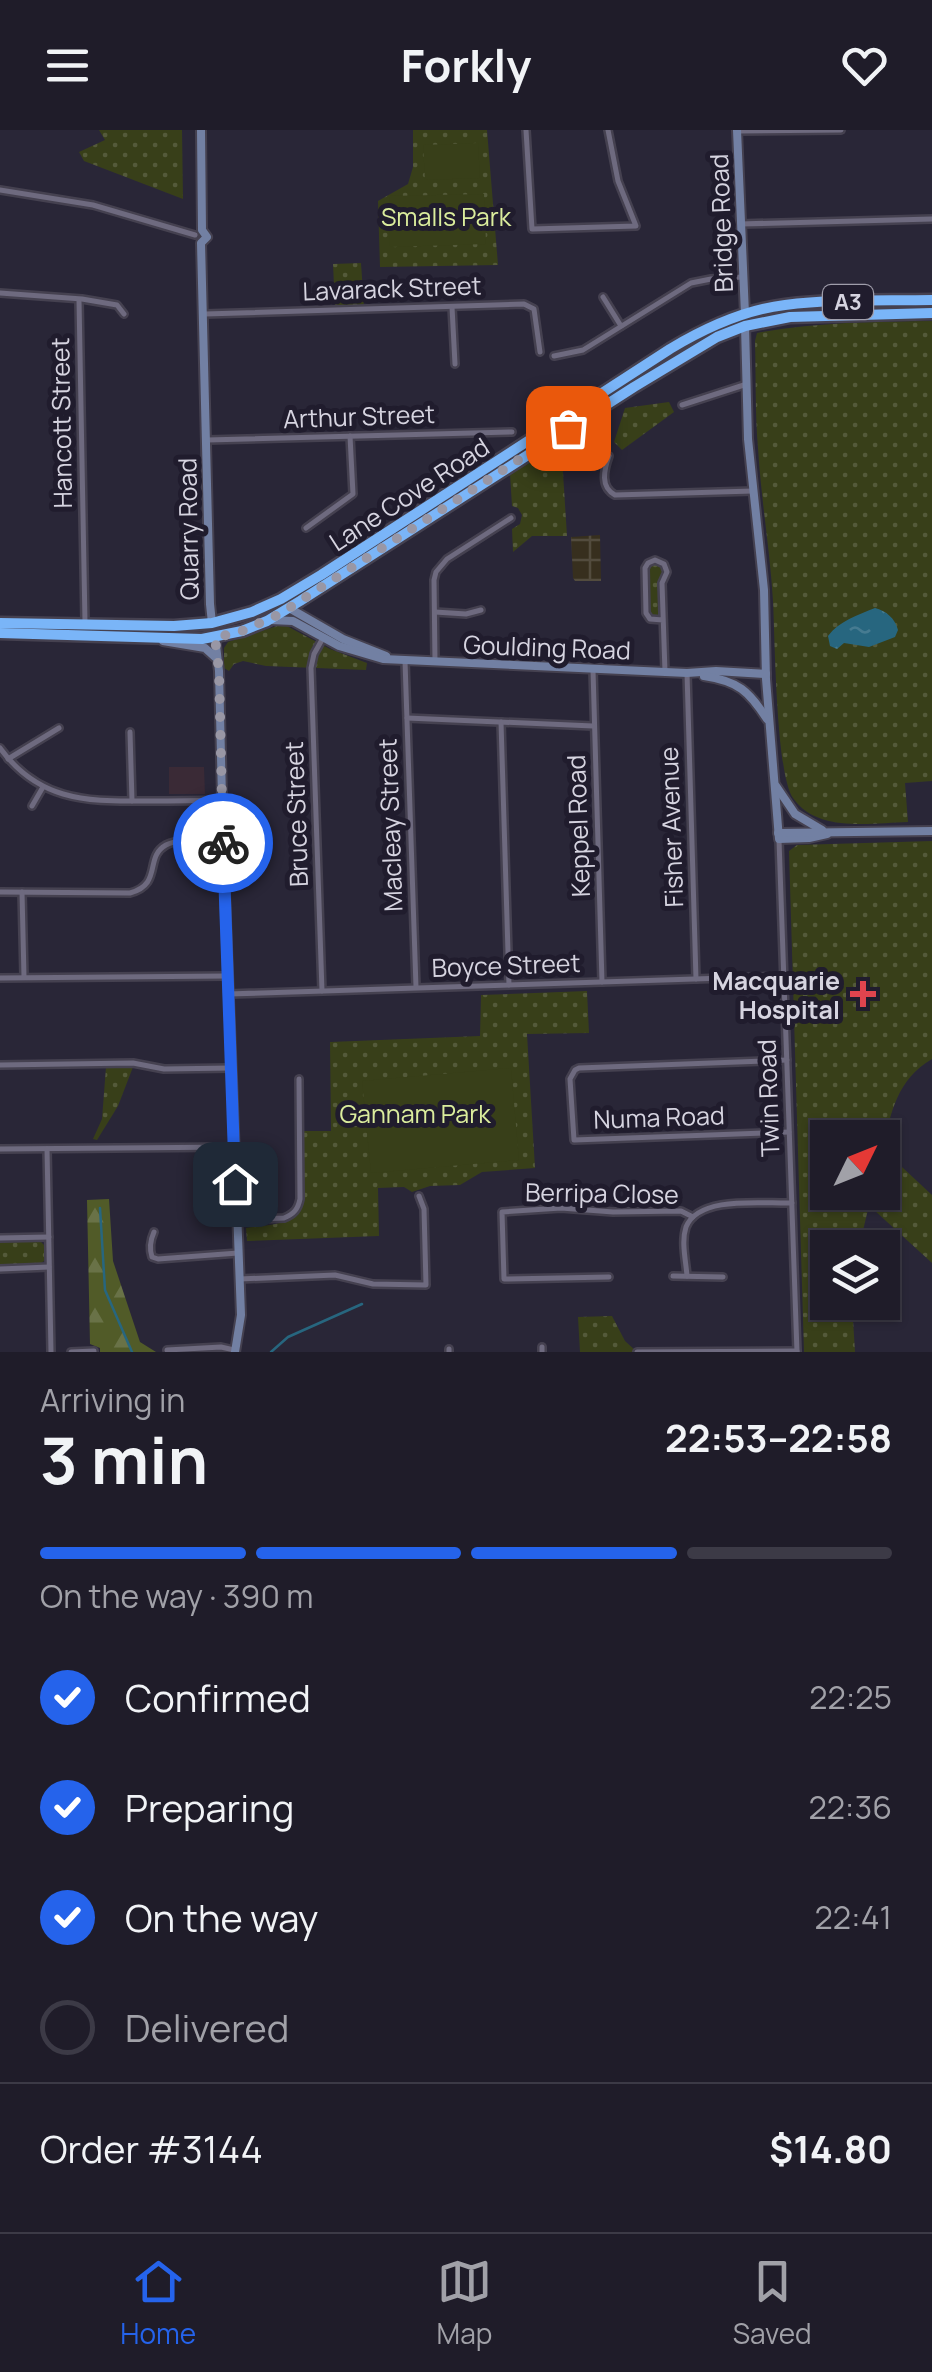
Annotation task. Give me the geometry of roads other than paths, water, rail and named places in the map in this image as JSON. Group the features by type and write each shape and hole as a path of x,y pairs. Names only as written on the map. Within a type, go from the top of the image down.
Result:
{"highway":[{"name":"Lane Cove Road","path":"0,633 202,640 242,631 289,608 745,320 782,305 932,300"},
{"name":"Lane Cove Road","path":"0,622 174,626 212,624 252,612 321,575 670,349 709,328 745,320 932,312"},
{"path":"252,612 289,608"},
{"name":"Quarry Road","path":"212,624 215,638"}],"street":[{"name":"Quarry Road","path":"201,130 199,236 212,624"},
{"path":"526,130 532,230 636,226 618,181 608,130"},
{"path":"738,131 841,130"},
{"name":"Bridge Road","path":"738,131 745,320"},
{"path":"0,190 72,200 199,236"},
{"path":"740,224 932,219"},
{"path":"554,356 583,350 691,283 742,277"},
{"path":"0,293 117,305 124,314"},
{"path":"603,297 622,326"},
{"name":"Hancott Street","path":"79,300 85,624"},
{"name":"Lavarack Street","path":"204,314 524,304 532,306 535,312 540,352"},
{"path":"452,306 454,364"},
{"name":"Twin Road","path":"745,320 748,439 764,590 766,676 779,836 797,1351"},
{"path":"682,405 747,384"},
{"name":"Arthur Street","path":"206,440 512,432"},
{"path":"306,528 353,494 350,436"},
{"path":"609,456 605,485 614,494 753,491"},
{"path":"435,662 434,580 441,565 511,518"},
{"path":"663,620 650,619 646,613 644,568 655,560 664,564 667,572 662,584 665,672"},
{"name":"Goulding Road","path":"289,608 358,654 382,659 766,676"},
{"path":"434,612 466,614 481,610"},
{"name":"Goulding Road","path":"267,621 293,621 325,634"},
{"name":"Bruce Street","path":"322,991 311,668 325,634"},
{"path":"152,638 208,649 214,654 219,671"},
{"name":"Quarry Road","path":"215,638 239,1253 240,1329 235,1351"},
{"name":"Macleay Street","path":"405,661 416,987"},
{"name":"Keppel Road","path":"593,669 602,982"},
{"name":"Goulding Road","path":"687,673 732,682 747,692 770,723"},
{"name":"Fisher Avenue","path":"687,673 696,979"},
{"path":"716,677 766,676"},
{"path":"407,718 594,726"},
{"path":"501,722 509,985"},
{"path":"8,759 58,728"},
{"path":"130,732 132,802"},
{"path":"0,748 24,774 43,787 80,799 222,800"},
{"path":"774,783 795,814 832,834"},
{"path":"32,806 43,787"},
{"path":"779,836 932,831"},
{"path":"0,892 135,892 148,883 156,855 163,847 173,842 223,841"},
{"path":"22,892 24,978"},
{"path":"0,978 228,976"},
{"name":"Boyce Street","path":"228,994 784,976"},
{"name":"Numa Road","path":"787,1060 580,1068 570,1078 574,1140 789,1132"},
{"path":"0,1065 133,1063 164,1069 231,1068"},
{"path":"237,1220 284,1218 298,1207 298,1079"},
{"path":"0,1149 234,1147"},
{"path":"47,1150 51,1352"},
{"path":"239,1279 335,1275 372,1284 426,1285 424,1209 419,1196"},
{"path":"687,1276 684,1239 693,1217 713,1205 792,1203"},
{"name":"Berripa Close","path":"609,1277 504,1279 502,1212 561,1208 681,1211 693,1217"},
{"path":"154,1232 150,1252 158,1259 239,1253"},
{"path":"0,1238 48,1237"},
{"path":"0,1268 49,1267"},
{"path":"673,1276 722,1277"},
{"path":"168,1350 221,1347 235,1351"},
{"path":"637,1352 797,1351"},
{"path":"72,1352 94,1352"}],"water":[{"path":"875,608 895,622 895,637 869,647 844,643 837,649 830,646 828,636 838,626"}],"waterway":[{"path":"100,1208 105,1290 132,1352"},
{"path":"271,1352 288,1337 362,1304"}],"place":[{"name":"Macquarie Hospital","path":"863,994"}],"park label":[{"name":"Smalls Park","path":"446,216"},
{"name":"Gannam Park","path":"415,1113"}]}
